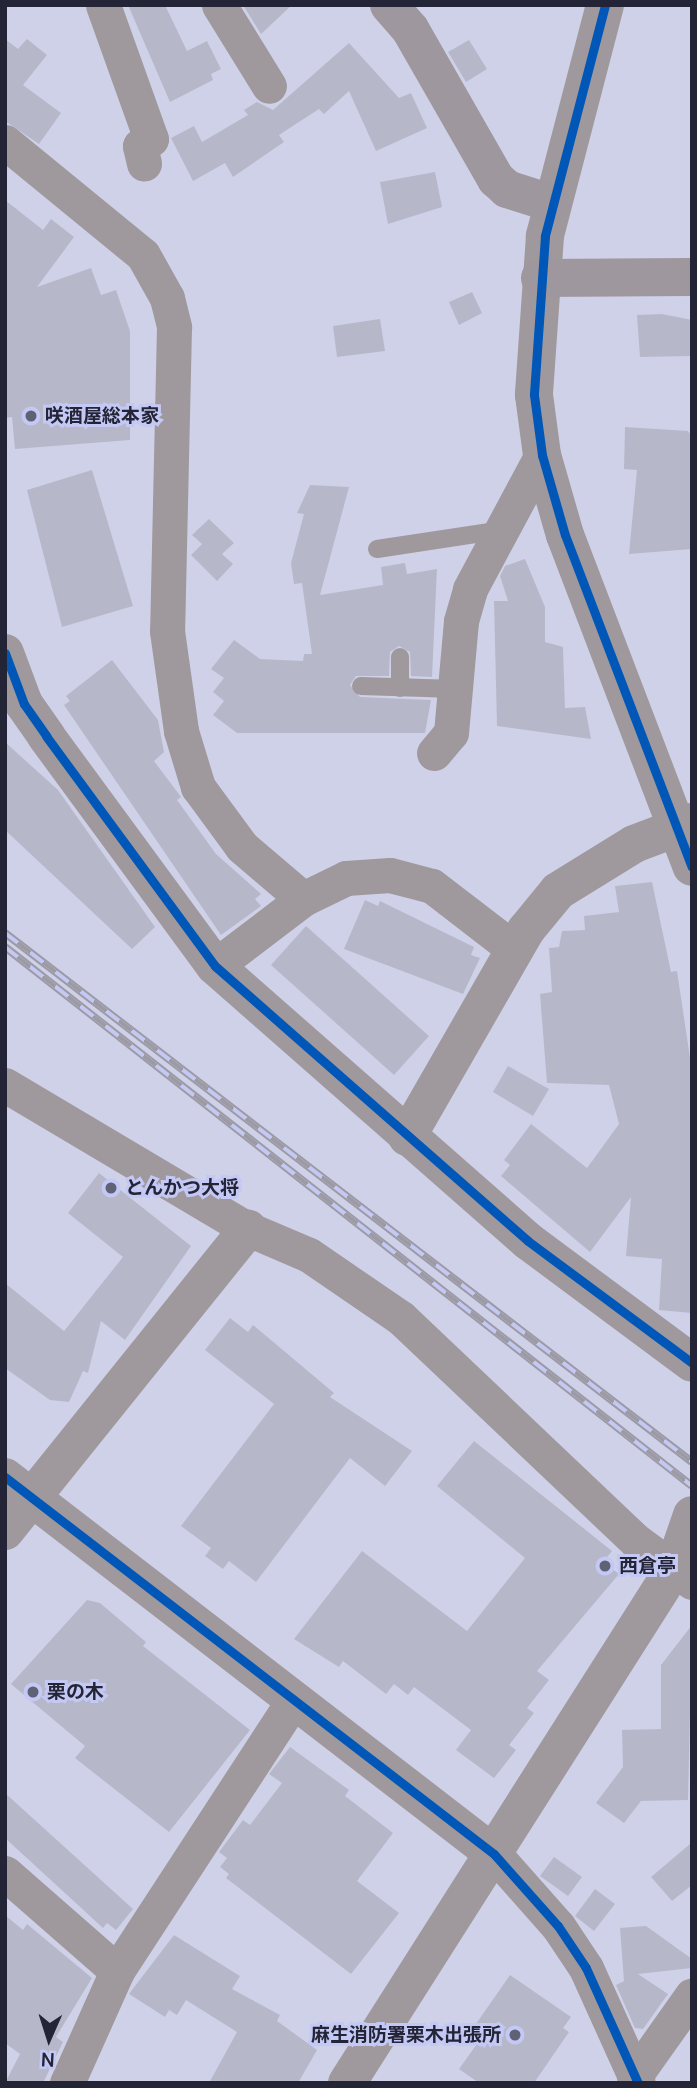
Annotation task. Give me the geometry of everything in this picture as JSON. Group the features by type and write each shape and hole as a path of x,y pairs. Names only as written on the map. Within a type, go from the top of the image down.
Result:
{"main road":[{"path":"388,5 410,29 496,179 507,189 551,203"},
{"path":"540,278 692,277"}],"street":[{"path":"103,5 150,139 140,146 145,164"},
{"path":"219,5 268,86"},
{"path":"605,5 551,203 540,278 534,395 542,455 588,600 684,825 692,867"},
{"path":"5,142 143,255 167,298 174,327 166,631 181,731 198,787 242,847 303,899"},
{"path":"434,753 451,733 461,621 502,530 542,455"},
{"path":"5,653 24,704 215,966 528,1241 692,1363"},
{"path":"407,1137 539,912 582,872 684,825"},
{"path":"215,966 303,899 346,878 390,875 432,886 515,950"},
{"path":"5,1085 247,1229 309,1255 401,1318 683,1576"},
{"path":"5,1531 20,1488 247,1229"},
{"path":"20,1488 495,1853 558,1926 586,1968 636,2080"},
{"path":"347,2083 495,1853 683,1576 692,1515"},
{"path":"67,2083 117,1971 293,1699"},
{"path":"10,1887 117,1971"},
{"path":"636,2080 692,1995"}],"lane":[{"path":"377,549 502,530"},
{"path":"400,657 400,688"},
{"path":"361,687 456,688"}],"building":[{"path":"128,5 165,5 187,51 207,41 221,69 211,74 213,80 170,102"},
{"path":"243,5 292,5 261,34"},
{"path":"5,39 18,49 27,39 47,55 23,85 61,113 39,144 5,121"},
{"path":"469,40 487,69 466,82 448,52"},
{"path":"349,43 399,98 411,93 427,128 376,151 349,91 324,114 319,109 279,135 284,142 233,177 225,163 193,181 171,138 194,126 202,142 248,115 244,110 257,102 273,110"},
{"path":"435,172 442,207 388,224 380,182"},
{"path":"5,200 43,230 51,219 74,237 37,287 91,268 101,295 116,290 130,331 130,440 15,449 12,417 5,418"},
{"path":"472,292 482,313 459,325 449,302"},
{"path":"662,314 692,320 692,356 640,357 637,315"},
{"path":"380,319 385,351 337,357 333,326"},
{"path":"625,427 688,431 692,437 692,549 629,554 637,470 624,469"},
{"path":"92,470 133,606 62,627 27,490"},
{"path":"310,485 349,487 320,595 383,585 381,567 405,563 407,574 437,569 432,677 411,676 410,652 399,646 390,652 389,676 356,676 350,685 360,697 431,700 425,733 237,733 213,715 224,701 213,692 224,678 211,669 234,640 260,659 303,661 304,654 312,654 302,583 294,584 291,563 304,514 297,513"},
{"path":"209,519 234,543 222,554 233,564 217,581 191,555 202,544 192,535"},
{"path":"525,559 545,607 545,642 563,647 565,708 585,707 591,739 497,726 494,601 508,601 500,576 505,566"},
{"path":"112,660 158,720 164,752 154,761 181,797 177,800 216,854 261,894 255,899 261,906 221,935 64,705 70,701 66,696"},
{"path":"5,742 58,790 155,927 132,949 5,830"},
{"path":"652,882 671,972 677,971 692,1071 692,1313 659,1310 662,1259 626,1256 631,1197 590,1252 501,1176 510,1165 504,1160 531,1124 587,1168 619,1124 609,1085 547,1083 540,994 552,992 549,948 559,947 562,931 585,930 584,916 619,912 615,886"},
{"path":"365,900 378,906 380,901 474,947 471,955 480,958 463,994 344,949"},
{"path":"306,926 429,1036 394,1075 271,965"},
{"path":"508,1066 549,1089 533,1116 493,1092"},
{"path":"99,1173 191,1246 125,1340 101,1321 88,1373 83,1371 69,1402 50,1400 5,1368 5,1283 64,1331 123,1257 68,1213"},
{"path":"230,1318 248,1332 253,1325 334,1393 330,1397 412,1451 385,1486 350,1458 256,1582 229,1561 223,1569 205,1556 211,1548 181,1526 274,1404 205,1350"},
{"path":"474,1441 612,1551 603,1562 619,1574 537,1671 549,1680 527,1708 534,1713 509,1745 516,1750 494,1778 456,1750 471,1730 414,1687 408,1695 394,1684 386,1694 343,1661 339,1667 294,1639 362,1551 467,1631 525,1558 437,1486"},
{"path":"87,1600 100,1603 146,1642 143,1646 250,1730 169,1832 75,1758 85,1746 11,1684"},
{"path":"692,1625 688,1800 641,1801 624,1823 596,1803 623,1767 622,1730 661,1729 661,1665"},
{"path":"290,1747 349,1790 345,1796 393,1833 357,1881 399,1913 351,1974 226,1878 229,1874 220,1867 227,1858 219,1852 243,1820 250,1825 282,1783 269,1774"},
{"path":"5,1793 133,1909 116,1930 107,1923 103,1928 5,1838"},
{"path":"690,1844 692,1885 672,1901 651,1877"},
{"path":"554,1857 582,1877 568,1896 540,1876"},
{"path":"595,1889 615,1904 594,1931 575,1916"},
{"path":"5,1915 23,1930 27,1924 92,1978 56,2037 63,2042 43,2083 5,2083 20,2054 5,2043"},
{"path":"646,1926 692,1959 692,1968 638,1974 668,1994 643,2029 635,2028 616,1985 624,1981 620,1928"},
{"path":"174,1935 240,1976 232,1989 280,2015 277,2021 317,2050 298,2083 209,2083 237,2032 186,2000 177,2015 169,2010 165,2017 129,1994"},
{"path":"510,1975 571,2017 563,2028 569,2032 534,2083 479,2083 459,2069 479,2041 469,2034"}],"railway":[{"path":"5,933 692,1462"},
{"path":"5,947 692,1486"}],"cycle path":[{"path":"605,5 545,236 534,395 542,455 565,535 692,867"},
{"path":"5,653 24,704 215,966 528,1241 692,1363"},
{"path":"5,1477 494,1854 558,1926 586,1968 638,2083"}],"place":[{"name":"咲酒屋総本家","path":"31,416"},
{"name":"とんかつ大将","path":"111,1188"},
{"name":"西倉亭","path":"605,1566"},
{"name":"栗の木","path":"33,1692"},
{"name":"麻生消防署栗木出張所","path":"515,2035"}]}
